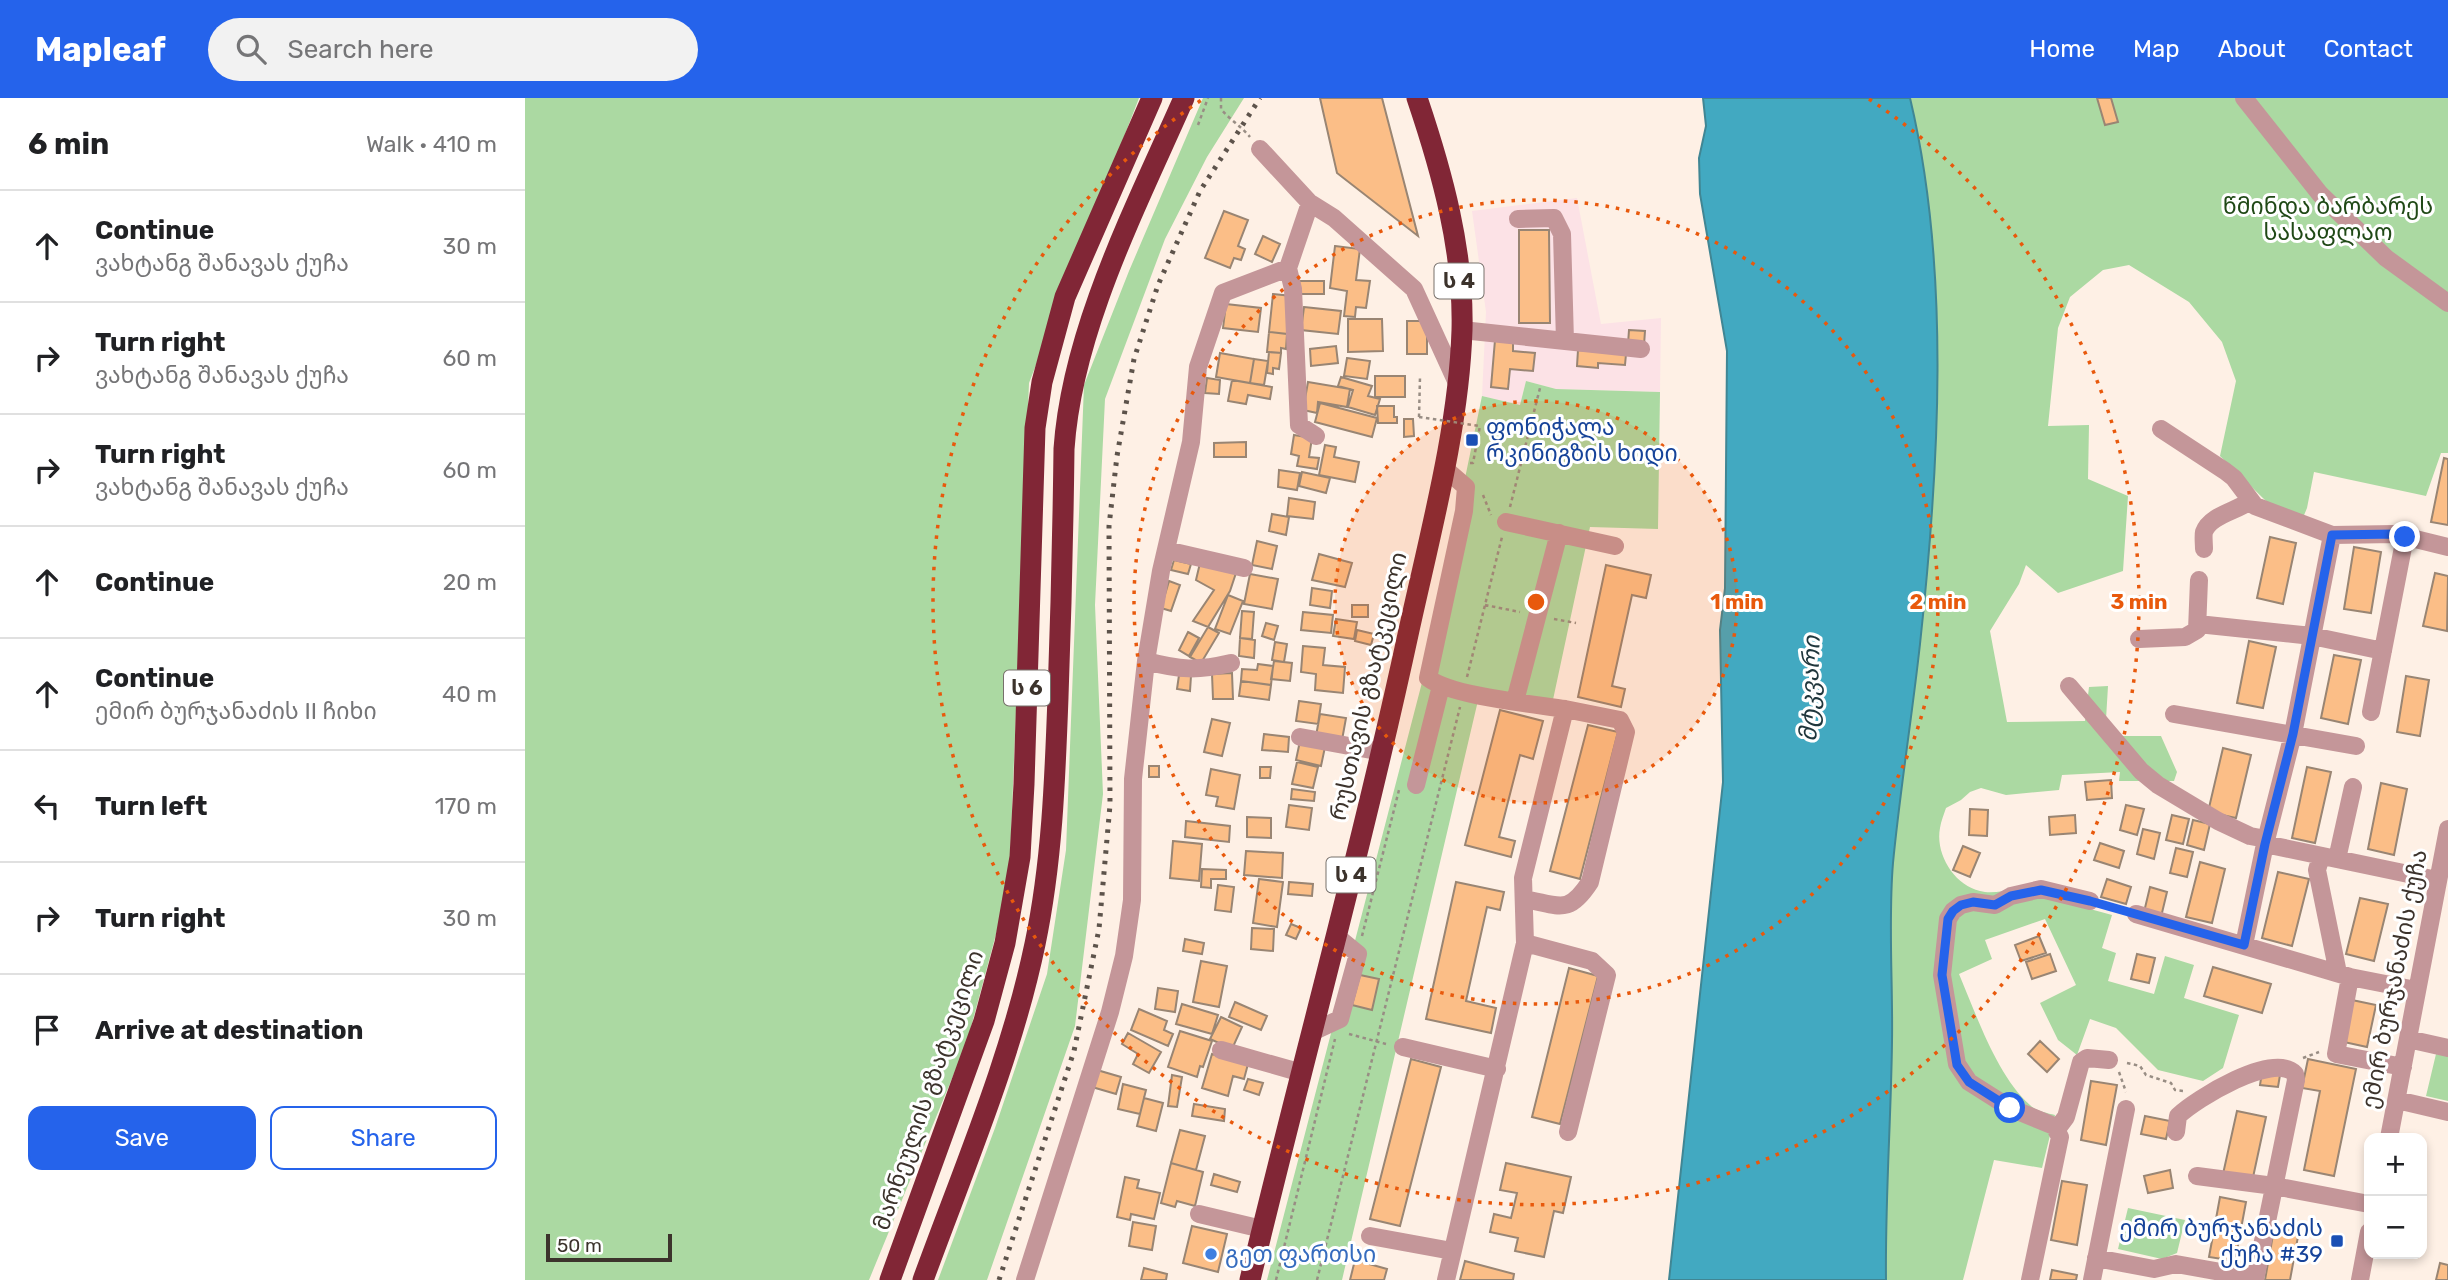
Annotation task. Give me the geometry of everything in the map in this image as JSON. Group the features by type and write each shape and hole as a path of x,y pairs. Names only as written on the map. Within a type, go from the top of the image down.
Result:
{"highway":[{"name":"მარნეულის გზატკეცილი","path":"890,1280 984,1021 1005,943 1020,858 1035,428 1042,382 1065,297 1152,98"},
{"name":"რუსთავის გზატკეცილი","path":"1250,1280 1382,752 1444,468 1457,383 1462,330 1460,286 1451,223 1436,155 1417,98"},
{"name":"ს 6","path":"923,1280 1001,1067 1023,993 1044,899 1056,755 1066,416 1077,361 1096,305 1200,99"}],"street":[{"path":"2244,98 2320,194 2386,258 2448,303"},
{"path":"1261,149 1310,203 1334,218 1415,289 1457,383"},
{"path":"1310,203 1288,268 1293,289 1299,425 1316,436"},
{"path":"1518,219 1554,218 1562,234 1565,341"},
{"path":"1025,1280 1110,1012 1124,956 1132,900 1133,779 1146,661 1166,550 1191,442 1198,367 1223,293 1288,268"},
{"path":"1462,330 1641,349"},
{"path":"2161,429 2234,478 2250,500 2262,510 2332,535 2395,534 2448,547"},
{"path":"1444,468 1466,487 1464,510 1428,678 1441,686 1487,697 1620,720 1626,732 1590,882 1578,900 1566,906 1524,899"},
{"path":"2204,549 2204,531 2212,522 2226,512 2239,509 2250,500"},
{"path":"1498,523 1615,546"},
{"path":"1515,701 1559,533"},
{"path":"2244,945 2265,842 2293,734 2332,535"},
{"path":"2371,712 2405,537"},
{"path":"1166,550 1244,568"},
{"path":"2139,639 2185,638 2197,630 2199,580"},
{"path":"2198,624 2312,636 2383,651"},
{"path":"1146,661 1200,670 1231,663"},
{"path":"1408,784 1441,686"},
{"path":"2069,686 2141,771 2158,785 2218,821 2265,842 2437,880"},
{"path":"1446,1280 1525,943 1523,878 1565,709"},
{"path":"2174,715 2356,746"},
{"path":"1300,737 1382,752"},
{"path":"2353,787 2329,858 2317,870 2344,975 2336,1054 2403,1067"},
{"name":"ემირ ბურჯანაძის ქუჩა","path":"2390,1133 2448,829"},
{"path":"2030,1280 2060,1137 2054,1126 2010,1108 1969,1082 1957,1065 1942,975 1948,919 1961,905 1973,902 1995,905 2011,896 2041,890 2090,901"},
{"path":"2136,914 2344,975 2416,990"},
{"path":"1312,1032 1341,1019 1358,954 1336,936"},
{"path":"1525,943 1591,961 1607,975 1568,1132"},
{"path":"2408,1039 2448,1048"},
{"path":"1403,1047 1497,1069"},
{"path":"1221,1050 1302,1073"},
{"path":"2057,1129 2066,1117 2081,1062 2087,1058 2109,1060"},
{"path":"2096,1258 2154,1269 2176,1264 2255,1279 2296,1080 2291,1070 2262,1070 2210,1091 2178,1116 2176,1132"},
{"path":"2397,1100 2448,1112"},
{"path":"2092,1280 2126,1109"},
{"path":"2197,1176 2274,1186 2364,1203"},
{"path":"1199,1214 1262,1229"},
{"path":"1370,1236 1452,1251"},
{"path":"2360,1280 2364,1259"}],"path":[{"path":"1221,98 1221,109 1229,120 1241,125 1261,149"},
{"path":"1198,125 1200,99"},
{"path":"1420,377 1419,417 1480,426 1473,463 1470,463 1474,474"},
{"path":"1501,541 1498,523 1540,388"},
{"path":"1317,1280 1501,541 1498,523 1479,485"},
{"path":"1358,954 1408,784"},
{"path":"2090,901 2136,914"},
{"path":"1276,1280 1337,1031 1403,1047"},
{"path":"2291,1070 2307,1055 2324,1052 2336,1054"},
{"path":"2109,1060 2140,1066 2146,1075 2171,1083 2175,1090 2210,1091"},
{"path":"2109,1060 2119,1071 2125,1085 2126,1109"}],"shaded area":[{"path":"1577,198 1601,324 1661,318 1660,392 1556,389 1526,381 1520,405 1482,396 1486,312 1472,211"}],"green space":[{"path":"525,98 1139,98 1029,383 1009,886 967,1042 869,1280 525,1280"},
{"path":"1203,98 1244,98 1207,157 1165,239 1105,399 1095,605 1103,794 1075,1026 987,1280 938,1280 995,1128 1047,974 1066,850 1084,385"},
{"name":"წმინდა ბარბარეს სასაფლაო","path":"1910,98 2448,98 2448,453 2441,453 2426,496 2314,472 2302,520 2268,503 2220,456 2236,381 2222,342 2189,302 2129,265 2103,270 2070,297 2058,328 2048,426 2089,425 2088,479 2128,496 2123,571 2058,593 2026,565 2019,584 1990,631 2007,722 2085,721 2089,687 2108,686 2105,736 2161,736 2177,772 2174,781 2119,781 2120,772 2062,775 2059,790 2006,795 1981,788 1946,808 1940,828 1940,848 1948,867 1971,888 1985,892 2023,891 2112,915 2102,948 2116,953 2108,981 2154,994 2165,956 2194,965 2184,998 2239,1015 2223,1068 2203,1081 2158,1070 2116,1028 2090,1019 2077,1055 2058,1040 2040,1003 2076,985 2045,919 1985,940 1992,959 1959,974 2007,1078 2032,1107 2055,1115 2042,1168 1994,1160 1963,1280 1886,1280 1892,1042 1892,885 1927,577 1936,440 1936,300 1932,231"},
{"path":"1526,381 1556,389 1660,392 1658,529 1590,527 1551,709 1480,692 1342,1280 1267,1280 1426,667 1482,396 1520,405"},
{"path":"2436,1054 2448,1056 2448,1101 2426,1096"},
{"path":"2128,1208 2185,1220 2177,1253 2162,1259 2118,1249"}],"water":[{"name":"მტკვარი","path":"1703,98 1910,98 1923,164 1932,231 1936,300 1936,440 1927,577 1892,885 1892,1042 1886,1280 1669,1280 1723,782 1720,630 1725,588 1727,351 1700,194 1699,158 1706,126"}],"building":[{"path":"1320,98 1382,98 1418,236 1337,173"},
{"path":"2097,98 2111,98 2118,122 2105,125"},
{"path":"1224,211 1248,220 1238,246 1245,249 1241,260 1234,258 1230,268 1205,258"},
{"path":"1519,230 1549,230 1550,323 1519,323"},
{"path":"1263,236 1280,244 1272,262 1255,254"},
{"path":"1335,246 1360,249 1356,280 1370,281 1366,308 1356,307 1355,317 1344,316 1347,291 1330,288"},
{"path":"1299,281 1324,281 1324,294 1300,294"},
{"path":"1273,294 1292,296 1287,334 1269,332"},
{"path":"1226,304 1261,308 1258,332 1223,328"},
{"path":"1304,307 1341,311 1338,334 1301,330"},
{"path":"1348,319 1382,319 1383,351 1348,352"},
{"path":"1407,321 1427,321 1427,354 1407,354"},
{"path":"1629,330 1645,331 1644,345 1628,344"},
{"path":"1269,332 1287,334 1286,349 1281,348 1281,353 1267,352"},
{"path":"1495,340 1513,342 1513,351 1535,353 1533,371 1510,369 1508,389 1491,387"},
{"path":"1336,346 1338,363 1311,366 1310,349"},
{"path":"1578,350 1626,354 1625,365 1598,363 1598,368 1577,366"},
{"path":"1269,352 1281,353 1279,369 1273,368 1273,374 1267,373"},
{"path":"1220,353 1254,359 1250,383 1216,377"},
{"path":"1347,358 1370,361 1367,379 1344,376"},
{"path":"1254,359 1268,361 1264,385 1250,383"},
{"path":"1375,376 1405,376 1405,397 1375,397"},
{"path":"1341,377 1372,386 1368,396 1380,399 1375,415 1348,407 1353,390 1338,386"},
{"path":"1207,378 1220,380 1219,394 1205,393"},
{"path":"1232,380 1272,387 1270,399 1248,395 1246,404 1228,401"},
{"path":"1308,382 1350,389 1347,407 1318,402 1317,413 1303,410"},
{"path":"1320,403 1377,418 1372,437 1315,422"},
{"path":"1377,406 1394,406 1397,423 1378,423"},
{"path":"1404,419 1413,419 1414,436 1404,437"},
{"path":"1294,435 1312,438 1309,457 1319,458 1317,469 1297,466 1299,456 1291,454"},
{"path":"1246,442 1246,457 1214,457 1214,443"},
{"path":"1325,445 1336,447 1334,457 1359,462 1355,482 1319,475"},
{"path":"2444,458 2448,459 2448,525 2431,522"},
{"path":"1279,470 1300,473 1297,490 1278,487"},
{"path":"1302,472 1330,478 1326,493 1299,486"},
{"path":"1289,498 1315,502 1313,519 1287,516"},
{"path":"1272,514 1289,517 1286,535 1269,531"},
{"path":"2270,537 2296,543 2283,604 2257,598"},
{"path":"1257,541 1277,546 1272,569 1252,565"},
{"path":"2354,547 2381,552 2371,613 2344,609"},
{"path":"1319,554 1352,563 1345,587 1312,580"},
{"path":"1174,560 1191,564 1188,574 1171,570"},
{"path":"1200,563 1236,573 1230,591 1208,627 1193,621 1214,590 1196,580"},
{"path":"1606,565 1651,575 1646,598 1632,595 1612,686 1625,689 1621,707 1578,697"},
{"path":"2435,573 2448,576 2447,631 2423,626"},
{"path":"1250,574 1278,579 1272,609 1244,604"},
{"path":"1169,581 1180,585 1171,611 1161,608"},
{"path":"1312,588 1332,591 1330,608 1310,605"},
{"path":"1228,595 1243,601 1230,634 1215,629"},
{"path":"1352,605 1368,605 1368,617 1352,617"},
{"path":"1242,611 1254,612 1252,639 1240,638"},
{"path":"1303,612 1333,615 1331,633 1301,630"},
{"path":"1336,619 1357,622 1354,639 1333,636"},
{"path":"1266,623 1278,626 1274,640 1262,636"},
{"path":"1208,627 1219,633 1201,663 1190,657"},
{"path":"1357,630 1374,634 1371,645 1355,641"},
{"path":"1188,632 1199,638 1189,656 1179,650"},
{"path":"1240,638 1255,640 1254,658 1239,656"},
{"path":"2249,641 2276,647 2263,708 2237,703"},
{"path":"1275,642 1287,644 1284,662 1272,660"},
{"path":"1303,646 1325,648 1323,665 1345,667 1343,693 1315,690 1316,674 1301,672"},
{"path":"2334,655 2361,660 2348,724 2321,718"},
{"path":"1274,661 1292,663 1290,681 1271,679"},
{"path":"1258,664 1273,666 1271,685 1241,681 1242,669 1257,670"},
{"path":"1232,673 1233,699 1213,699 1212,674"},
{"path":"1179,675 1191,676 1190,691 1177,689"},
{"path":"2406,676 2429,680 2420,736 2397,732"},
{"path":"1241,681 1271,685 1269,700 1239,696"},
{"path":"1299,701 1321,704 1318,724 1296,721"},
{"path":"1500,710 1543,721 1533,759 1520,755 1499,837 1515,841 1511,857 1465,845"},
{"path":"1320,714 1346,718 1342,740 1316,736"},
{"path":"1212,719 1230,723 1222,756 1204,752"},
{"path":"1588,725 1618,732 1580,879 1550,871"},
{"path":"1264,734 1289,737 1288,752 1262,750"},
{"path":"1300,741 1325,747 1321,766 1296,760"},
{"path":"2223,748 2251,755 2236,818 2208,812"},
{"path":"1297,762 1318,767 1313,788 1292,784"},
{"path":"1149,766 1159,766 1159,777 1149,777"},
{"path":"1260,767 1271,767 1270,778 1260,778"},
{"path":"2307,767 2331,772 2315,843 2292,838"},
{"path":"1211,769 1240,775 1234,809 1216,806 1218,797 1206,795"},
{"path":"2111,780 2112,798 2087,800 2085,782"},
{"path":"2381,783 2407,789 2394,855 2368,849"},
{"path":"1292,789 1315,792 1314,801 1291,799"},
{"path":"1289,805 1312,808 1309,830 1286,827"},
{"path":"2126,805 2144,809 2137,835 2120,830"},
{"path":"1970,809 1988,810 1987,836 1969,835"},
{"path":"2075,815 2076,833 2050,835 2049,817"},
{"path":"2172,815 2189,819 2183,844 2166,840"},
{"path":"1247,817 1271,818 1271,838 1247,837"},
{"path":"2193,820 2210,824 2204,850 2187,845"},
{"path":"1186,821 1230,826 1229,842 1185,837"},
{"path":"2143,829 2160,833 2154,859 2137,854"},
{"path":"1173,841 1202,844 1199,881 1170,878"},
{"path":"2100,843 2124,851 2119,868 2094,860"},
{"path":"1963,846 1980,853 1970,877 1953,870"},
{"path":"2176,848 2193,852 2187,877 2170,873"},
{"path":"1246,851 1283,853 1282,878 1244,875"},
{"path":"2200,862 2225,869 2212,923 2186,917"},
{"path":"1202,869 1226,870 1226,879 1211,879 1211,888 1201,887"},
{"path":"2278,872 2309,879 2292,946 2262,938"},
{"path":"1259,879 1283,882 1277,927 1253,923"},
{"path":"2107,879 2131,887 2126,904 2101,897"},
{"path":"1289,882 1313,884 1312,896 1288,894"},
{"path":"1456,882 1504,892 1500,910 1487,907 1466,1001 1496,1008 1491,1033 1426,1019"},
{"path":"1218,885 1234,887 1231,912 1215,910"},
{"path":"2150,887 2167,892 2161,917 2144,912"},
{"path":"2360,898 2388,904 2374,961 2346,954"},
{"path":"1291,924 1301,928 1296,939 1286,935"},
{"path":"1252,928 1274,929 1273,951 1251,949"},
{"path":"2039,936 2046,953 2021,961 2015,945"},
{"path":"1185,939 1204,943 1202,954 1183,951"},
{"path":"2050,954 2056,971 2032,979 2026,962"},
{"path":"2137,954 2155,958 2149,983 2131,979"},
{"path":"1201,961 1227,966 1219,1007 1193,1002"},
{"path":"2213,967 2271,984 2262,1013 2204,996"},
{"path":"1569,968 1598,976 1560,1124 1532,1117"},
{"path":"1360,975 1379,979 1372,1010 1352,1005"},
{"path":"1158,988 1178,991 1175,1012 1155,1009"},
{"path":"2352,1000 2376,1005 2367,1047 2344,1042"},
{"path":"1235,1002 1267,1016 1261,1030 1229,1017"},
{"path":"1182,1004 1218,1015 1212,1034 1176,1024"},
{"path":"1139,1009 1167,1021 1164,1030 1173,1034 1168,1046 1131,1030"},
{"path":"1221,1017 1242,1027 1232,1049 1210,1039"},
{"path":"1180,1031 1212,1041 1197,1077 1168,1067"},
{"path":"1128,1033 1161,1052 1149,1073 1133,1064 1138,1054 1122,1044"},
{"path":"2040,1041 2059,1059 2047,1072 2028,1054"},
{"path":"1212,1054 1248,1064 1244,1079 1233,1076 1228,1096 1202,1088"},
{"path":"1411,1059 1441,1067 1400,1226 1370,1219"},
{"path":"2308,1059 2356,1069 2334,1176 2304,1170 2320,1091 2302,1088"},
{"path":"1097,1070 1121,1077 1116,1094 1092,1087"},
{"path":"2262,1072 2280,1075 2278,1087 2260,1085"},
{"path":"1172,1075 1182,1077 1177,1107 1168,1106"},
{"path":"1248,1079 1263,1083 1259,1095 1244,1090"},
{"path":"2091,1081 2117,1085 2106,1145 2081,1140"},
{"path":"1123,1084 1146,1090 1140,1114 1118,1109"},
{"path":"1144,1098 1163,1103 1156,1131 1137,1126"},
{"path":"1194,1104 1225,1109 1224,1121 1192,1116"},
{"path":"2237,1111 2266,1117 2252,1182 2223,1174"},
{"path":"2145,1116 2170,1121 2166,1139 2141,1134"},
{"path":"1180,1130 1205,1136 1196,1170 1171,1163"},
{"path":"1171,1163 1203,1172 1195,1206 1177,1201 1175,1207 1161,1203"},
{"path":"1506,1163 1571,1177 1563,1213 1554,1211 1544,1257 1515,1251 1518,1238 1490,1232 1494,1214 1511,1218 1517,1193 1500,1190"},
{"path":"2170,1170 2173,1188 2148,1193 2144,1176"},
{"path":"1214,1174 1240,1182 1237,1192 1211,1185"},
{"path":"1125,1177 1139,1180 1137,1188 1160,1193 1154,1219 1131,1214 1130,1220 1117,1217"},
{"path":"2062,1181 2087,1185 2077,1245 2051,1240"},
{"path":"2220,1197 2246,1202 2235,1261 2209,1257"},
{"path":"1133,1222 1156,1226 1152,1250 1129,1246"},
{"path":"1192,1226 1227,1234 1218,1272 1183,1263"},
{"path":"2274,1229 2299,1231 2290,1280 2265,1280"},
{"path":"1355,1260 1387,1269 1384,1280 1350,1280"},
{"path":"1465,1261 1514,1274 1513,1280 1460,1280"},
{"path":"2440,1263 2448,1265 2448,1280 2436,1280"},
{"path":"1144,1268 1167,1274 1166,1280 1141,1280"},
{"path":"2052,1270 2077,1275 2076,1280 2050,1280"}],"railway":[{"path":"999,1280 1074,1051 1099,929 1110,805 1109,526 1117,456 1134,359 1158,285 1200,191 1260,98"}],"place":[{"name":"ფონიჭალა რკინიგზის ხიდი","path":"1472,440"},
{"name":"ემირ ბურჯანაძის ქუჩა #39","path":"2337,1241"},
{"name":"გეთ ფართსი","path":"1211,1254"}],"route":[{"path":"2010,1108 1969,1082 1957,1065 1942,975 1948,919 1953,911 1961,905 1973,902 1995,905 2011,896 2041,890 2090,901 2244,945 2265,844 2293,734 2332,535 2395,534 2405,537"}]}
